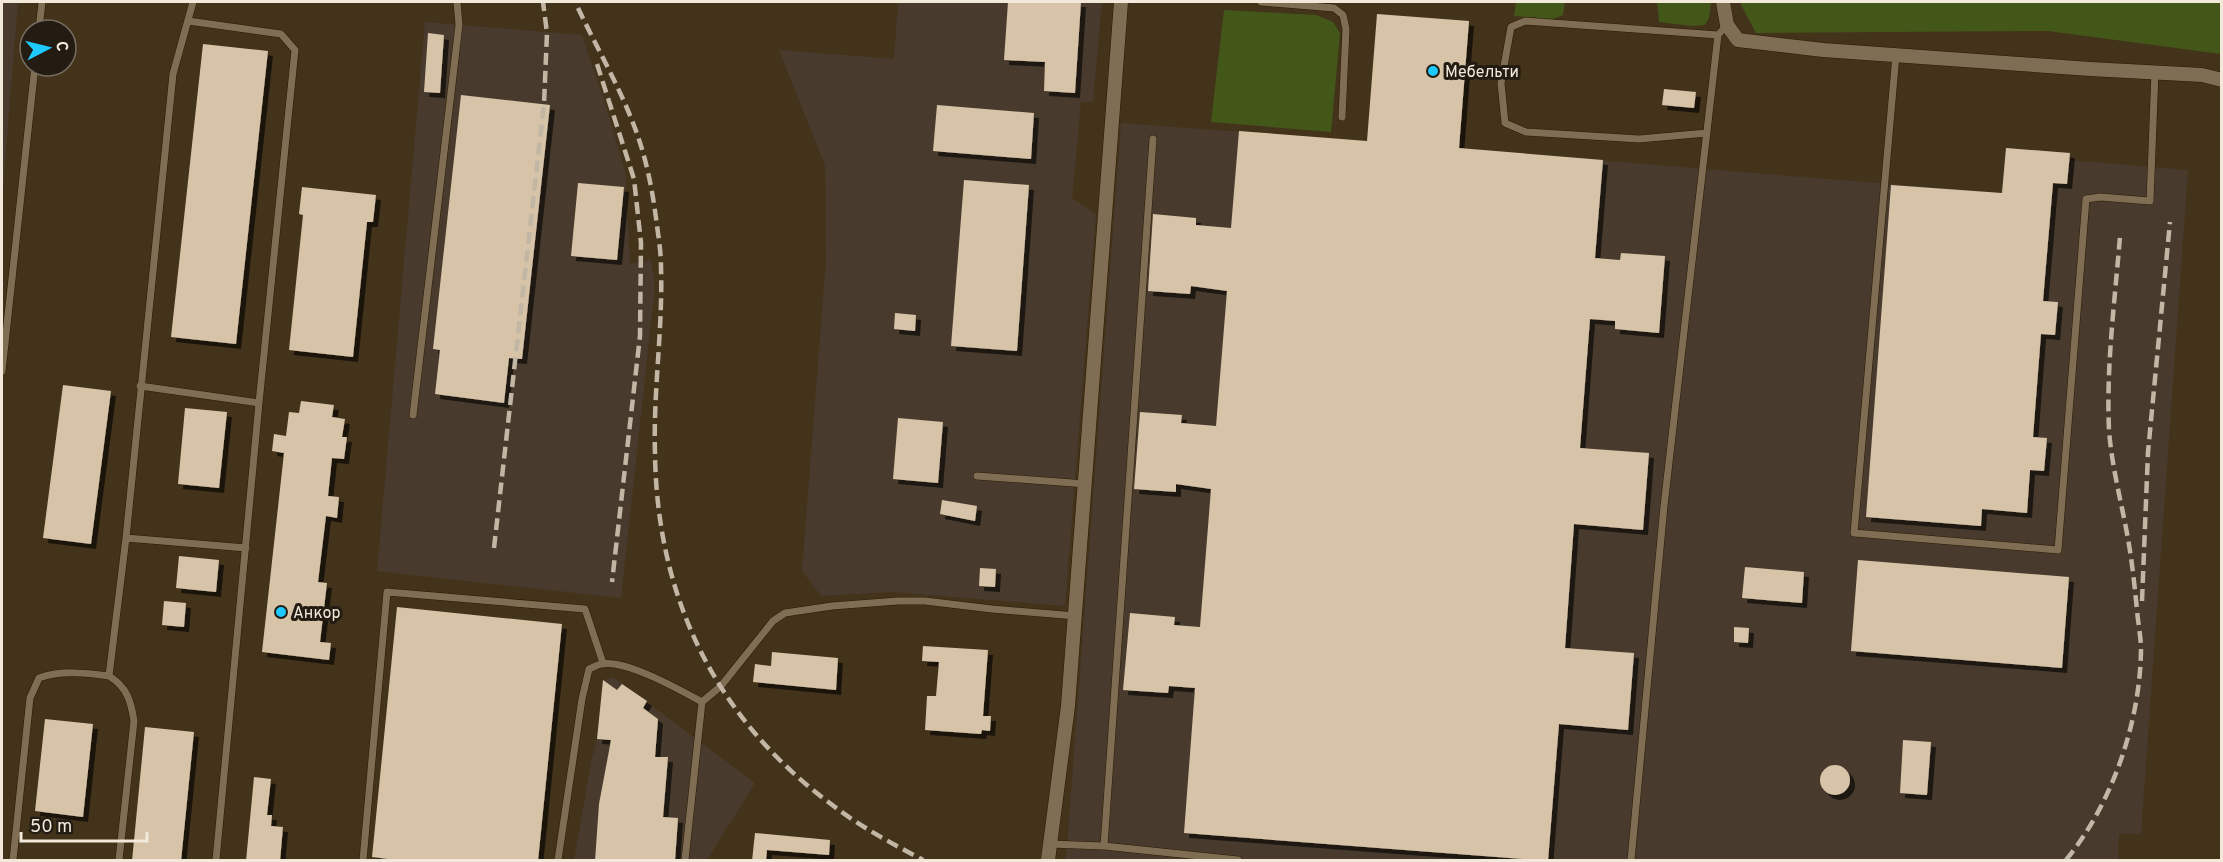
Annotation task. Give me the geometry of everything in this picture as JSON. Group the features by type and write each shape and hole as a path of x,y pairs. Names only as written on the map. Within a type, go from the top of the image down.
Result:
{"street":[{"path":"1048,861 1068,706 1076,616 1121,2"},
{"path":"1723,2 1722,30 1737,40 1823,50 2202,75 2222,80"}],"lane":[{"path":"40,18 42,2"},
{"path":"109,676 126,538 173,74 193,2"},
{"path":"413,415 459,25 457,2"},
{"path":"1261,2 1334,8 1343,15 1346,29 1342,117"},
{"path":"188,21 280,34 295,50 216,861"},
{"path":"1631,861 1665,506 1707,133 1722,30 1525,21 1510,27 1501,83 1505,123 1526,132 1639,139 1707,133"},
{"path":"1896,55 1854,533 2058,550 2086,199 2100,197 2150,201 2155,72"},
{"path":"2,371 33,78"},
{"path":"1104,846 1153,139"},
{"path":"140,386 259,403"},
{"path":"977,476 1086,484"},
{"path":"126,538 246,548"},
{"path":"363,861 387,592 585,609 603,663"},
{"path":"685,861 702,702 721,686 773,621 785,613 832,606 926,601 1076,616"},
{"path":"558,861 582,699 589,669 603,663 622,665 661,681 702,702"},
{"path":"12,861 30,698 39,678 51,674 88,673 109,676 120,683 131,699 134,721 119,861"},
{"path":"1050,844 1104,846 1238,861"}],"shaded area":[{"path":"18,2 2,199 2,4"},
{"path":"898,2 1102,2 1093,102 1081,102 1072,198 1096,214 1065,606 892,592 821,596 802,571 826,260 825,165 779,50 894,59"},
{"path":"425,22 582,35 625,171 630,264 651,260 655,286 621,598 377,571"},
{"path":"1377,121 1461,128 1459,149 2001,193 2006,148 2070,153 2069,160 2188,170 2141,834 2119,834 2118,860 1066,860 1121,123 1376,142"},
{"path":"613,677 755,783 707,860 574,860 597,739 603,680"}],"green space":[{"path":"1516,2 1565,2 1563,15 1552,19 1514,16"},
{"path":"1657,2 1711,2 1709,18 1705,25 1692,26 1659,22"},
{"path":"1741,2 2221,2 2221,54 2048,31 1756,33"},
{"path":"1224,10 1316,15 1333,22 1340,33 1331,132 1211,122"}],"building":[{"path":"1008,2 1081,2 1075,93 1044,91 1045,62 1004,60"},
{"path":"1377,14 1469,21 1459,148 1603,160 1595,258 1620,260 1621,253 1665,256 1659,333 1615,329 1615,321 1590,319 1580,448 1649,453 1643,530 1574,524 1565,648 1634,653 1628,730 1559,724 1548,861 1184,833 1195,688 1169,686 1168,693 1123,690 1130,613 1175,617 1174,625 1200,627 1211,489 1176,484 1176,492 1134,489 1140,412 1182,415 1181,423 1216,426 1227,291 1191,286 1190,294 1148,291 1153,214 1196,218 1196,225 1231,228 1239,131 1367,141"},
{"path":"428,33 444,35 440,93 424,92"},
{"path":"203,44 268,51 236,344 171,337"},
{"path":"1664,89 1696,92 1694,108 1662,105"},
{"path":"461,95 550,105 522,359 509,358 504,403 435,394 440,350 433,349"},
{"path":"937,105 1034,113 1031,159 933,151"},
{"path":"2006,148 2070,153 2067,184 2053,183 2043,301 2058,302 2055,335 2041,334 2033,437 2047,438 2044,471 2030,470 2027,513 1982,509 1981,526 1866,517 1891,185 2002,193"},
{"path":"964,180 1029,185 1017,351 951,346"},
{"path":"578,183 624,187 617,260 571,256"},
{"path":"302,187 376,195 373,222 367,222 353,357 289,350 303,215 299,214"},
{"path":"895,313 916,315 915,331 894,329"},
{"path":"63,385 111,391 91,544 43,538"},
{"path":"301,401 334,405 332,417 345,419 342,437 347,437 344,459 332,458 328,496 339,497 337,518 326,516 318,582 327,583 320,642 331,643 329,660 262,652 284,453 272,451 274,434 286,436 289,412 299,413"},
{"path":"185,408 227,412 219,488 178,484"},
{"path":"898,418 943,422 938,483 893,479"},
{"path":"942,500 977,506 975,521 940,514"},
{"path":"179,556 219,560 216,592 176,588"},
{"path":"1858,560 2069,577 2062,668 1851,651"},
{"path":"1745,567 1804,572 1802,603 1742,598"},
{"path":"980,568 996,569 995,587 979,586"},
{"path":"164,601 186,603 184,627 162,625"},
{"path":"397,607 562,624 538,861 404,861 372,857"},
{"path":"1734,627 1749,628 1748,643 1734,642"},
{"path":"923,646 988,650 983,716 991,716 990,731 982,730 981,734 925,730 927,696 936,696 939,662 922,661"},
{"path":"772,652 838,658 836,690 753,682 755,664 771,666"},
{"path":"603,680 617,690 622,684 647,701 643,708 658,719 655,757 668,757 663,817 678,818 675,861 595,861 599,804 611,740 597,739"},
{"path":"45,719 93,724 83,817 35,811"},
{"path":"145,727 194,732 181,861 132,861"},
{"path":"1903,740 1931,742 1927,795 1900,793"},
{"path":"1835,765 1841,766 1849,774 1849,786 1841,794 1835,795 1829,794 1821,786 1820,780 1821,774 1829,766"},
{"path":"254,777 271,779 267,815 272,815 271,826 283,827 280,861 246,861"},
{"path":"755,833 830,840 829,855 767,850 766,861 752,861"}],"railway":[{"path":"494,548 544,104 547,33 543,2"},
{"path":"578,8 614,79 633,123 652,194 661,267 655,430 658,507 667,557 681,605 700,650 725,693 755,733 790,770 831,804 864,827 923,860"},
{"path":"597,64 634,179 641,243 640,336 612,582"},
{"path":"2142,601 2148,452 2170,222"},
{"path":"2066,860 2097,814 2110,788 2129,734 2139,678 2141,645 2133,573 2109,430 2110,357 2120,236"}],"place":[{"name":"Мебельти","path":"1433,71"},
{"name":"Анкор","path":"281,612"}]}
